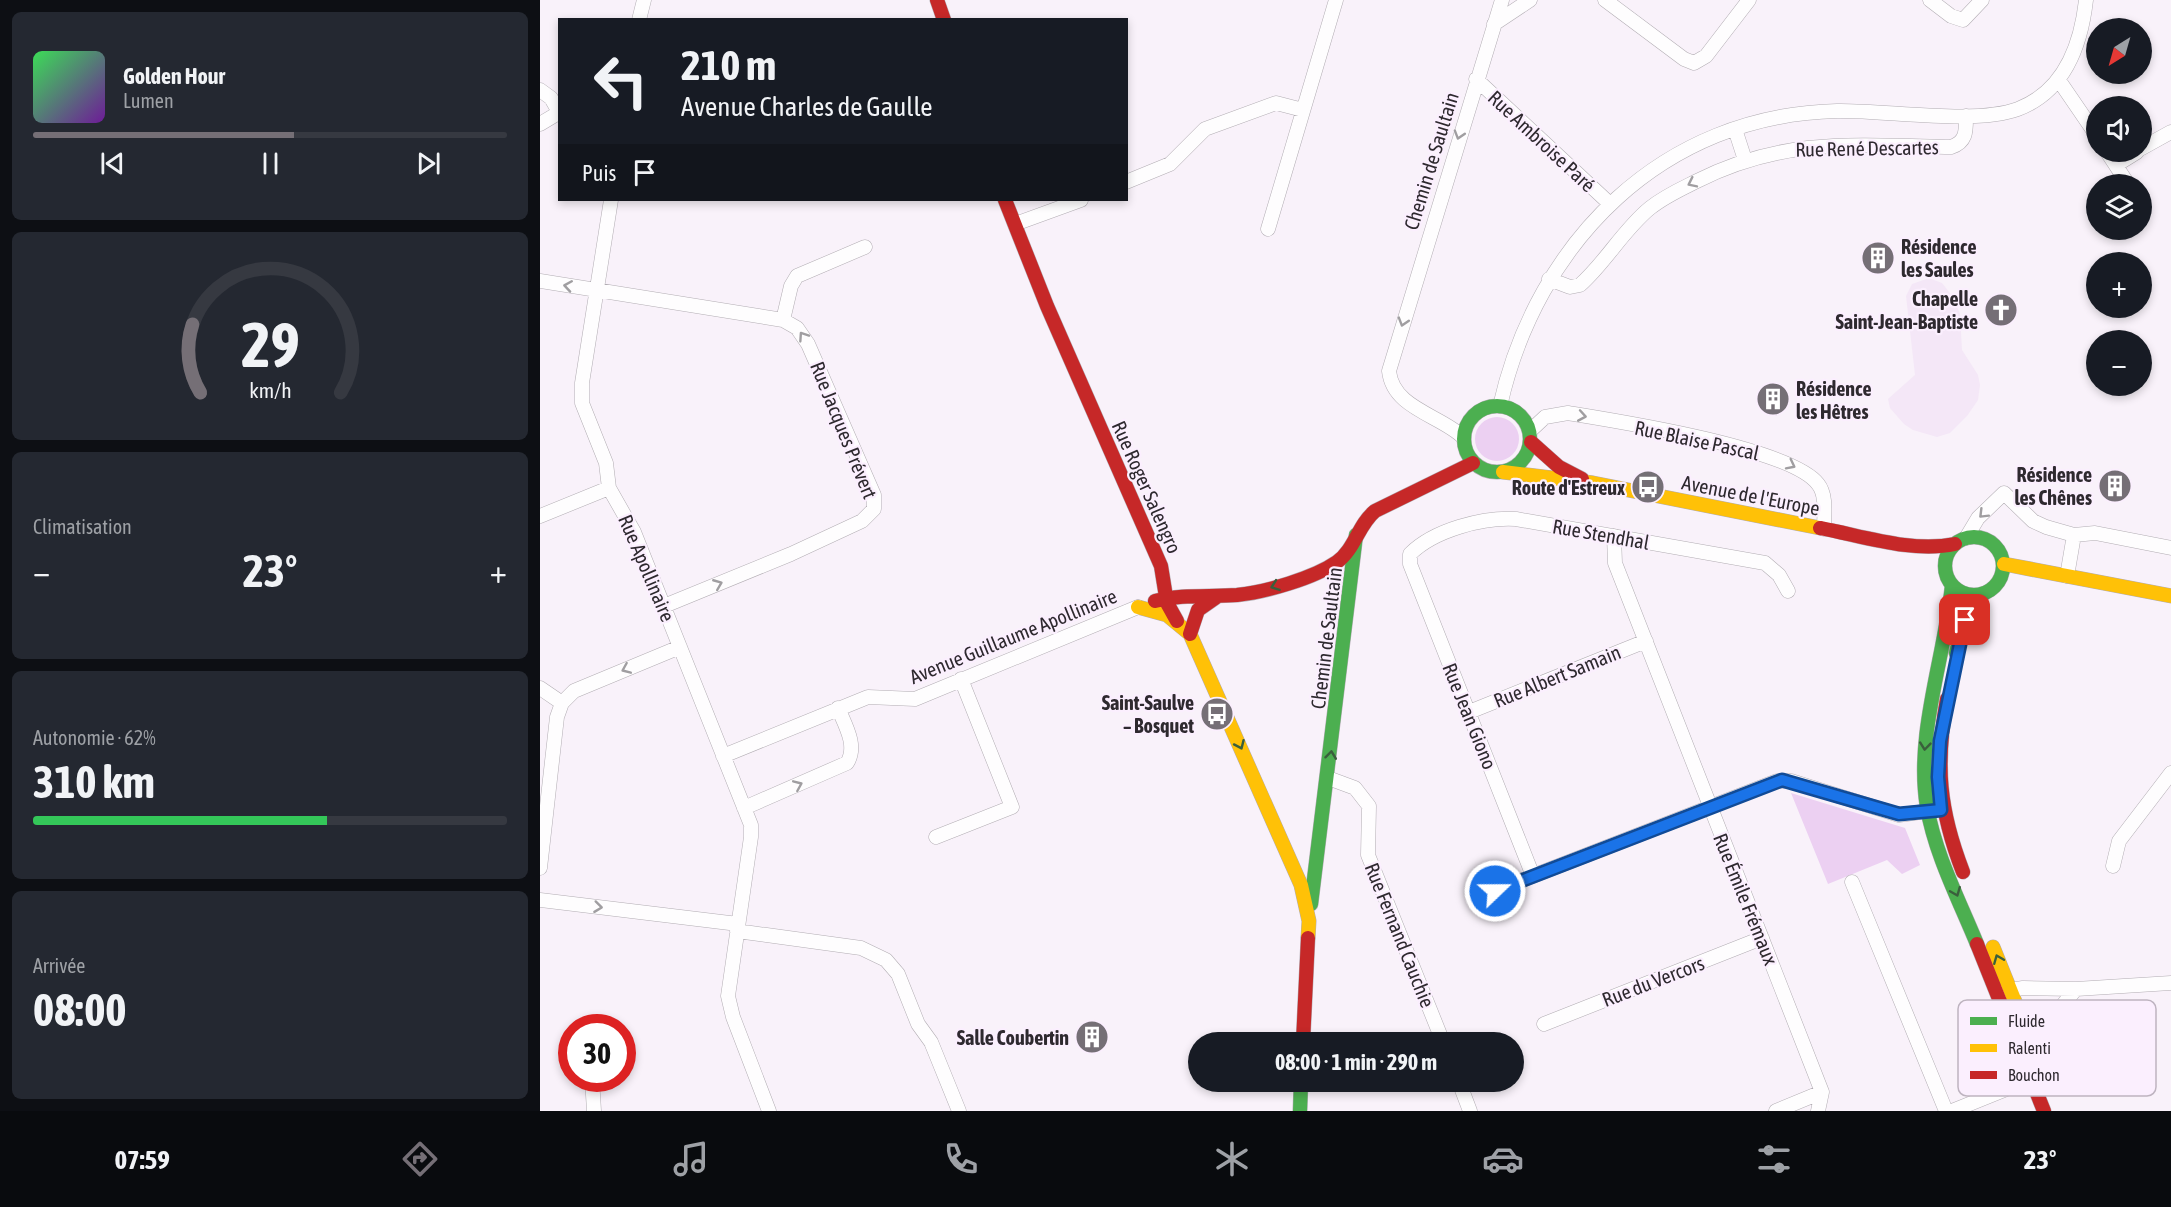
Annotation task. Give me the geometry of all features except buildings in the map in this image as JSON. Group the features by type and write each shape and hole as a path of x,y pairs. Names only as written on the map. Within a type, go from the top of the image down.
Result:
{"street":[{"path":"640,18 644,0"},
{"path":"938,0 943,18"},
{"path":"1268,229 1336,0"},
{"name":"Chemin de Saultain","path":"1464,438 1404,398 1391,382 1389,371 1476,79 1502,0"},
{"path":"1494,24 1530,0"},
{"path":"1605,0 1684,60 1694,63 1706,57 1749,0"},
{"path":"1930,0 1951,16 1963,20 1982,0"},
{"path":"1500,406 1515,351 1549,279 1573,243 1609,203 1660,165 1697,144 1735,129 1781,116 1810,112 1877,111 1966,116 1995,114 2020,108 2044,93 2058,80 2079,44 2086,0"},
{"name":"Rue Ambroise Paré","path":"1476,79 1609,203"},
{"path":"2058,80 2086,120"},
{"path":"540,90 551,98 558,110"},
{"path":"1128,181 1170,164 1205,129 1276,103 1304,110"},
{"path":"540,124 558,113"},
{"name":"Rue René Descartes","path":"1745,160 1812,146 1951,147 1965,136 1966,116"},
{"path":"1549,279 1570,287 1580,285 1628,230 1652,207 1679,190 1745,160 1735,129"},
{"path":"2152,142 2171,132"},
{"path":"2114,162 2122,174"},
{"path":"2116,165 2121,162"},
{"name":"Rue Apollinaire","path":"611,201 582,397 586,416 606,463 609,488 627,516 664,606 744,808 752,837 729,1002 769,1111"},
{"name":"Rue Roger Salengro","path":"1005,201 1049,312 1161,566 1170,610 1178,621"},
{"path":"1015,224 1078,201"},
{"path":"540,281 783,320 791,286 797,276 865,247"},
{"name":"Rue Jacques Prévert","path":"664,606 791,554 862,521 874,509 874,495 808,344 797,327 783,320"},
{"path":"1500,406 1519,414 1530,437 1522,462 1503,472 1483,470 1473,463 1465,449 1464,438 1467,426 1476,413 1487,407 1500,406"},
{"name":"Rue Blaise Pascal","path":"1530,437 1545,417 1568,413 1723,443 1773,457 1809,475 1820,485 1824,497 1824,529"},
{"name":"Avenue de l'Europe","path":"1530,437 1558,467 1593,483"},
{"path":"1167,598 1256,592 1329,567 1342,558 1364,520 1376,510 1452,476 1473,463"},
{"name":"Avenue de l'Europe","path":"1503,472 1593,483 1902,544 1937,547 1960,541"},
{"path":"540,516 609,488"},
{"path":"1966,881 1924,789 1925,746 1949,623 1950,581 1946,559 1978,518 2004,493 2039,525 2074,535 2095,533 2171,548"},
{"name":"Rue Stendhal","path":"1408,556 1417,548 1459,527 1486,519 1526,520 1765,563 1779,575 1788,591"},
{"name":"Chemin de Saultain","path":"1309,921 1328,778 1349,585 1355,563 1356,535"},
{"path":"2067,576 2074,535"},
{"name":"Rue Émile Frémaux","path":"1614,536 1615,563 1822,1092"},
{"path":"1954,664 1965,620 1981,594 1997,585 2004,564 2002,555 1992,542 1978,537 1960,541"},
{"name":"Avenue de l'Europe","path":"1902,544 1919,553 1950,581"},
{"name":"Rue Jean Giono","path":"1408,556 1533,876"},
{"path":"2004,564 2171,596"},
{"path":"1329,567 1343,572 1349,585"},
{"path":"1950,581 1966,594 1981,594"},
{"path":"1190,634 1193,618 1200,607 1208,599 1218,596"},
{"name":"Avenue Guillaume Apollinaire","path":"723,756 838,708 875,696 915,699 1138,607 1167,598"},
{"path":"1138,607 1162,612 1178,621 1190,634 1305,896 1309,921 1303,1032"},
{"name":"Rue Albert Samain","path":"1469,712 1646,641"},
{"path":"540,868 557,717 562,703 574,691 680,647"},
{"path":"936,837 1012,807 961,679"},
{"path":"1950,686 1938,754 1934,837 2007,1000"},
{"path":"540,688 562,703"},
{"path":"744,808 847,763 850,757 850,741 838,708"},
{"path":"2113,866 2119,841 2171,773"},
{"name":"Rue Fernand Cauchie","path":"1328,778 1355,788 1369,806 1368,855 1439,1032"},
{"path":"1476,898 1777,781 1786,780 1899,814 1934,811"},
{"path":"1288,856 1306,860 1316,855"},
{"path":"1852,882 1946,1111"},
{"path":"540,900 738,927 861,948 886,960 898,974 918,1024 931,1042 958,1111"},
{"path":"1975,903 2003,991"},
{"name":"Rue du Vercors","path":"1544,1024 1762,938"},
{"path":"2003,991 2171,983"},
{"path":"2067,1000 2076,989"},
{"path":"593,1092 594,1111"},
{"path":"1300,1111 1301,1092"},
{"path":"1463,1092 1470,1111"},
{"path":"1776,1111 1822,1092"},
{"path":"1818,1111 1822,1092"},
{"path":"1953,1111 1990,1096"},
{"path":"2041,1096 2044,1111"},
{"path":"2050,1096 2059,1111"}],"shaded area":[{"path":"1929,278 1942,283 1953,297 1960,314 1962,350 1978,375 1980,385 1978,400 1967,416 1950,433 1937,437 1913,430 1904,424 1890,408 1888,399 1915,375 1906,296 1912,284"},
{"path":"1497,417 1513,423 1519,439 1513,455 1497,461 1481,455 1475,439 1481,423"},
{"path":"1791,793 1905,828 1920,865 1902,874 1887,860 1828,884"}],"traffic: fast":[{"path":"1490,406 1504,406 1516,411 1525,420 1530,439 1528,452 1521,463 1504,472 1490,472 1478,467 1469,458 1464,446 1464,432 1469,420 1478,411 1490,406"},
{"path":"1311,904 1356,535"},
{"path":"1968,537 1980,537 1995,545 2003,560 2003,566 2003,572 1995,587 1980,595 1968,595 1953,587 1945,572 1945,560 1953,545 1968,537"},
{"path":"1952,585 1932,696 1924,779 1927,807 1936,842 1948,877 1977,944"},
{"path":"1956,653 1965,620 1981,594"},
{"path":"1300,1111 1301,1092"}],"traffic: slow":[{"path":"1503,472 1593,483 1820,528"},
{"path":"2004,564 2171,596"},
{"path":"1138,607 1167,615 1190,634 1301,885 1309,921 1308,938"},
{"path":"1993,947 2014,1000"}],"traffic: jam":[{"path":"937,0 943,18"},
{"path":"1005,201 1047,306 1161,566 1167,603 1177,621"},
{"path":"1531,442 1559,467 1582,479"},
{"path":"1155,601 1249,593 1289,583 1316,573 1343,557 1364,523 1375,511 1473,463"},
{"path":"1820,528 1905,545 1955,544"},
{"path":"1190,634 1198,610 1218,596"},
{"path":"1947,699 1940,766 1944,807 1963,872"},
{"path":"1303,1032 1308,938"},
{"path":"1977,944 1999,1000"},
{"path":"2038,1096 2044,1111"}],"place":[{"name":"Résidence les Saules","path":"1878,258"},
{"name":"Chapelle Saint-Jean-Baptiste","path":"2001,310"},
{"name":"Résidence les Hêtres","path":"1773,399"},
{"name":"Résidence les Chênes","path":"2115,486"},
{"name":"Route d'Estreux","path":"1648,487"},
{"name":"Saint-Saulve – Bosquet","path":"1217,714"},
{"name":"Salle Coubertin","path":"1092,1037"}],"route":[{"path":"1495,891 1782,780 1899,814 1941,810 1938,784 1940,741 1965,620"}]}
